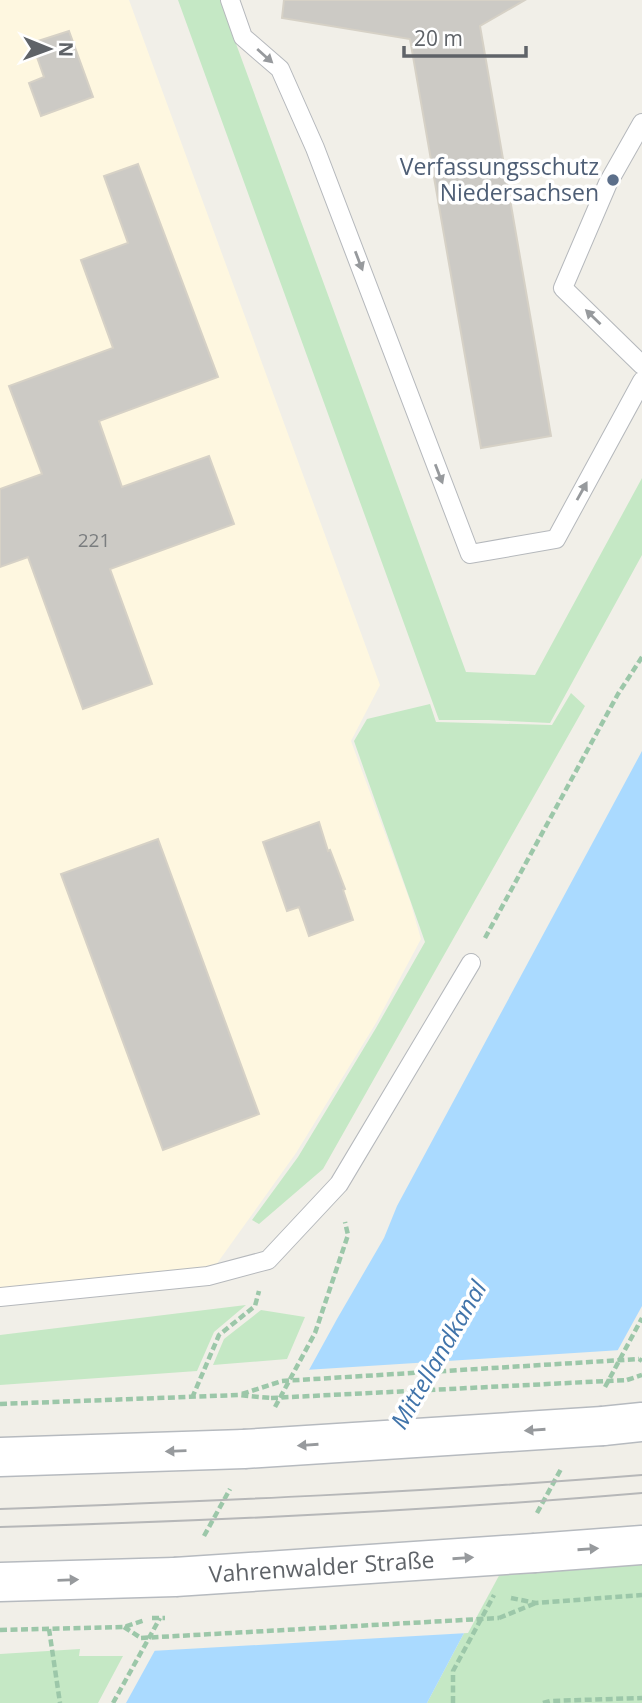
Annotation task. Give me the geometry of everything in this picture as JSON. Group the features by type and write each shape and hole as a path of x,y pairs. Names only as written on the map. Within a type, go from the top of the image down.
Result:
{"main road":[{"path":"0,1457 239,1466 642,1422"},
{"name":"Vahrenwalder Straße","path":"0,1582 171,1591 534,1553 642,1545"}],"lane":[{"path":"230,0 243,37 280,69 316,148 470,554 556,539 642,380"},
{"path":"642,123 608,183 563,288 642,365"},
{"path":"0,1297 208,1276 268,1260 339,1184 471,963"}],"path":[{"path":"471,963 611,706 642,657"},
{"path":"273,1410 314,1333 348,1235 339,1184"},
{"path":"192,1398 219,1335 255,1306 268,1260"},
{"path":"238,1395 282,1381 641,1360"},
{"path":"0,1404 238,1395 271,1398 627,1380 642,1375"},
{"path":"200,1544 239,1466"},
{"path":"113,1703 171,1591"},
{"path":"511,1598 536,1603 642,1595"},
{"path":"124,1627 141,1638 499,1618 536,1603"},
{"path":"0,1630 124,1627 152,1618"},
{"path":"50,1629 60,1703"},
{"path":"543,1703 642,1698"}],"shaded area":[{"path":"0,0 129,0 380,685 351,741 410,901 421,939 376,1023 296,1153 208,1276 0,1296"}],"green space":[{"path":"178,0 220,0 466,672 535,675 642,478 642,555 550,723 439,720"},
{"path":"571,693 585,706 323,1169 259,1224 252,1220 298,1157 425,942 354,741 367,719 430,704 436,722 552,725"},
{"path":"246,1305 214,1332 197,1371 0,1385 0,1335"},
{"path":"261,1310 305,1317 287,1359 213,1365 224,1339"},
{"path":"642,1545 642,1703 427,1703 501,1563"},
{"path":"80,1649 79,1656 123,1656 98,1703 0,1703 0,1654"}],"water":[{"name":"Mittellandkanal","path":"642,751 642,1306 427,1703 126,1703 384,1238 397,1206"}],"pier":[{"path":"621,1350 468,1633 151,1651 305,1370"}],"building":[{"path":"284,0 525,0 480,26 551,436 481,448 410,39 282,18"},
{"path":"69,31 93,97 41,116 29,83 44,77 32,43"},
{"path":"138,164 218,377 99,421 122,487 209,456 234,524 110,569 152,684 83,709 28,557 0,567 0,489 42,474 9,386 113,348 81,260 128,243 104,176"},
{"path":"319,822 328,851 330,850 345,889 343,890 353,920 309,936 299,907 287,911 263,842"},
{"path":"158,839 259,1114 163,1150 61,874"}],"tram line":[{"path":"0,1509 321,1495 642,1475"},
{"path":"0,1527 321,1514 642,1493"}],"place":[{"name":"Verfassungsschutz Niedersachsen","path":"613,180"}]}
